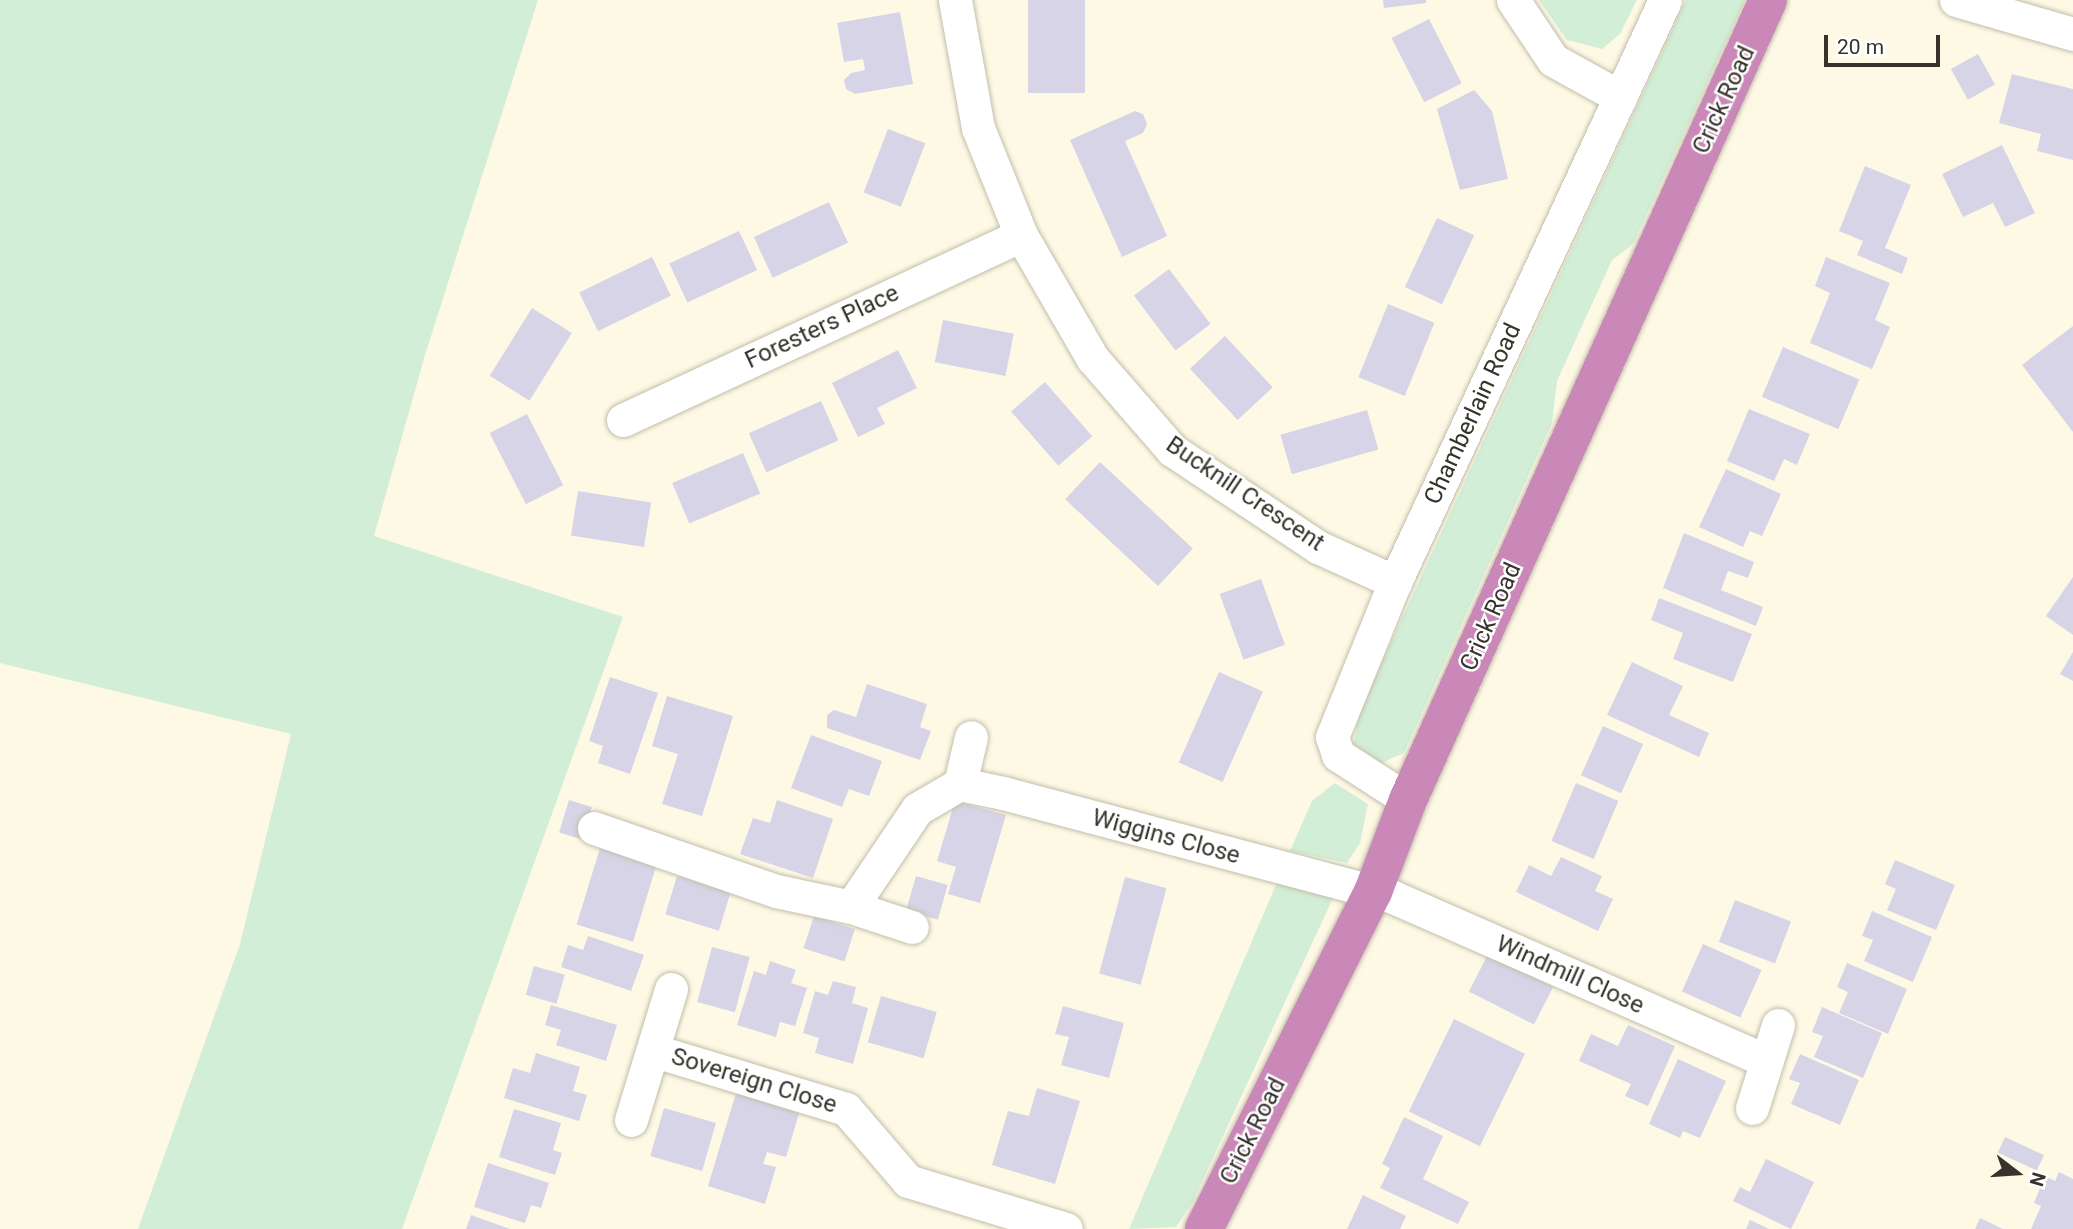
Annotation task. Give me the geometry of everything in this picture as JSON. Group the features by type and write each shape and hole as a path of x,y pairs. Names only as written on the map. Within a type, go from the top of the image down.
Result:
{"highway":[{"name":"Crick Road","path":"1204,1229 1373,892 1408,800 1768,0"}],"street":[{"name":"Bucknill Crescent","path":"955,0 978,128 1021,235 1093,359 1172,450 1318,547 1395,582"},
{"path":"1513,0 1553,60 1620,97"},
{"name":"Chamberlain Road","path":"1408,800 1338,755 1332,737 1395,582 1665,0"},
{"path":"1956,0 2073,34"},
{"name":"Foresters Place","path":"623,420 1021,235"},
{"path":"851,907 917,809 960,784 971,737"},
{"name":"Wiggins Close","path":"960,784 1373,892"},
{"path":"594,828 776,891 851,907 912,927"},
{"name":"Windmill Close","path":"1373,892 1767,1060"},
{"path":"631,1120 655,1051 671,989"},
{"path":"1752,1108 1778,1025"},
{"name":"Sovereign Close","path":"655,1051 846,1109 908,1181 1066,1229"}],"green space":[{"path":"0,0 538,0 425,355 374,536 623,617 402,1229 138,1229 240,944 291,734 0,663"},
{"path":"1539,0 1637,0 1620,34 1602,49 1567,40"},
{"path":"1686,0 1745,0 1633,244 1612,260 1557,381 1552,423 1404,753 1381,763 1354,744 1359,712"},
{"path":"1335,783 1368,804 1360,843 1347,863 1290,851 1312,801"},
{"path":"1278,880 1333,898 1192,1203 1176,1227 1129,1229"}],"building":[{"path":"1028,0 1085,0 1085,93 1028,93"},
{"path":"1383,0 1426,0 1426,3 1384,8"},
{"path":"900,12 913,84 855,94 846,89 844,80 851,73 865,70 863,59 844,62 837,23"},
{"path":"1429,19 1462,83 1424,102 1392,38"},
{"path":"1978,54 1995,85 1968,100 1951,69"},
{"path":"2012,74 2073,89 2073,160 2037,151 2041,134 1999,123"},
{"path":"1474,90 1492,111 1508,179 1460,190 1437,109"},
{"path":"1135,111 1143,114 1147,124 1143,133 1125,141 1167,236 1122,257 1070,140"},
{"path":"888,129 925,143 901,207 864,192"},
{"path":"2002,145 2035,213 2005,227 1993,203 1963,217 1942,174"},
{"path":"1865,166 1911,185 1885,248 1908,258 1902,274 1857,255 1863,241 1839,231"},
{"path":"829,202 848,243 773,278 754,237"},
{"path":"1437,218 1474,235 1442,304 1405,287"},
{"path":"739,231 757,270 687,303 669,264"},
{"path":"652,257 671,296 598,331 579,293"},
{"path":"1826,257 1890,283 1875,320 1890,327 1872,369 1810,343 1830,293 1815,286"},
{"path":"1169,269 1211,324 1175,351 1134,295"},
{"path":"1388,304 1434,323 1405,396 1358,377"},
{"path":"532,308 572,333 529,401 490,376"},
{"path":"943,320 1014,334 1005,376 935,362"},
{"path":"2073,326 2073,432 2022,365"},
{"path":"1225,336 1273,387 1238,420 1190,369"},
{"path":"1783,347 1859,379 1838,429 1762,397"},
{"path":"898,350 917,388 877,408 885,424 858,437 832,383"},
{"path":"1045,382 1092,436 1058,466 1011,412"},
{"path":"821,401 838,440 766,472 749,433"},
{"path":"1749,409 1810,434 1797,465 1784,459 1774,481 1727,461"},
{"path":"1367,410 1378,449 1292,474 1280,435"},
{"path":"527,414 563,485 526,504 490,433"},
{"path":"743,453 760,494 689,524 672,483"},
{"path":"1100,462 1193,549 1158,586 1065,499"},
{"path":"1726,469 1781,494 1762,536 1750,531 1743,547 1699,527"},
{"path":"578,491 651,503 644,547 571,535"},
{"path":"1684,533 1754,562 1748,578 1728,571 1721,590 1763,607 1756,626 1663,588"},
{"path":"2073,577 2073,635 2046,616"},
{"path":"1261,579 1285,645 1244,660 1220,594"},
{"path":"1659,598 1752,634 1733,682 1673,659 1683,633 1651,620"},
{"path":"2073,652 2073,681 2060,674"},
{"path":"1632,662 1683,686 1669,715 1709,733 1699,757 1607,715"},
{"path":"1219,672 1263,692 1223,782 1179,762"},
{"path":"610,677 658,693 630,774 598,763 603,746 589,741"},
{"path":"867,684 927,704 920,727 931,731 920,760 827,728 827,715 834,710 856,717"},
{"path":"667,696 733,716 702,816 662,804 678,754 652,746"},
{"path":"1603,726 1643,744 1621,793 1581,775"},
{"path":"811,735 882,761 869,796 849,789 842,807 791,788"},
{"path":"1576,783 1618,801 1594,859 1551,841"},
{"path":"569,800 592,807 582,840 559,833"},
{"path":"777,800 833,819 813,878 740,854 753,818 770,823"},
{"path":"955,801 1006,815 980,903 948,894 956,867 937,861"},
{"path":"600,848 656,865 633,942 577,925"},
{"path":"1561,857 1602,876 1595,891 1613,899 1598,931 1516,892 1529,865 1551,876"},
{"path":"1895,860 1955,885 1936,930 1887,910 1896,889 1885,884"},
{"path":"677,876 731,892 719,931 665,914"},
{"path":"916,876 948,885 938,920 906,911"},
{"path":"1125,877 1167,888 1141,985 1099,974"},
{"path":"1735,900 1791,922 1775,964 1719,942"},
{"path":"1872,911 1932,937 1913,982 1864,961 1873,940 1862,936"},
{"path":"814,916 855,929 844,962 803,948"},
{"path":"588,936 644,955 631,991 561,967 568,945 583,950"},
{"path":"1703,944 1761,970 1740,1018 1682,992"},
{"path":"712,947 750,957 735,1012 697,1002"},
{"path":"1488,954 1553,987 1534,1025 1469,991"},
{"path":"770,961 796,970 791,983 807,988 795,1026 780,1022 776,1037 737,1025 754,971 766,975"},
{"path":"1847,963 1907,989 1888,1034 1839,1013 1848,992 1837,987"},
{"path":"534,966 565,975 556,1004 526,995"},
{"path":"833,981 856,987 852,1003 868,1008 853,1064 815,1053 819,1038 803,1033 815,991 828,995"},
{"path":"881,996 937,1012 924,1058 868,1042"},
{"path":"551,1005 617,1025 606,1061 556,1045 561,1030 545,1025"},
{"path":"1063,1006 1124,1023 1109,1078 1061,1065 1069,1037 1055,1034"},
{"path":"1822,1007 1882,1033 1863,1078 1814,1057 1823,1036 1812,1032"},
{"path":"1454,1019 1525,1054 1480,1146 1409,1112"},
{"path":"1628,1025 1675,1046 1648,1106 1625,1096 1631,1084 1579,1061 1591,1034 1618,1046"},
{"path":"536,1053 580,1067 573,1091 587,1095 579,1121 504,1098 513,1068 530,1073"},
{"path":"1800,1054 1859,1080 1840,1125 1791,1104 1800,1083 1789,1079"},
{"path":"1678,1059 1726,1081 1700,1138 1683,1131 1680,1138 1649,1124"},
{"path":"1037,1088 1080,1101 1055,1184 992,1165 1008,1111 1029,1116"},
{"path":"736,1093 799,1113 786,1157 767,1152 763,1164 776,1167 765,1204 708,1186"},
{"path":"664,1108 716,1123 702,1171 650,1156"},
{"path":"514,1109 561,1123 553,1150 562,1153 555,1175 499,1157"},
{"path":"1404,1117 1443,1136 1423,1179 1469,1202 1458,1224 1380,1188 1390,1168 1382,1164"},
{"path":"2005,1137 2044,1155 2037,1171 1998,1152"},
{"path":"1766,1159 1814,1182 1791,1229 1733,1201 1740,1187 1750,1192"},
{"path":"488,1163 549,1183 541,1208 531,1205 525,1223 474,1207"},
{"path":"2059,1172 2073,1179 2073,1229 2031,1229 2041,1206 2034,1203 2045,1176 2055,1181"},
{"path":"1363,1195 1406,1216 1400,1229 1347,1229"},
{"path":"471,1215 510,1229 466,1229"},
{"path":"1980,1218 2003,1229 1975,1229"},
{"path":"1750,1220 1769,1229 1746,1229"}]}
